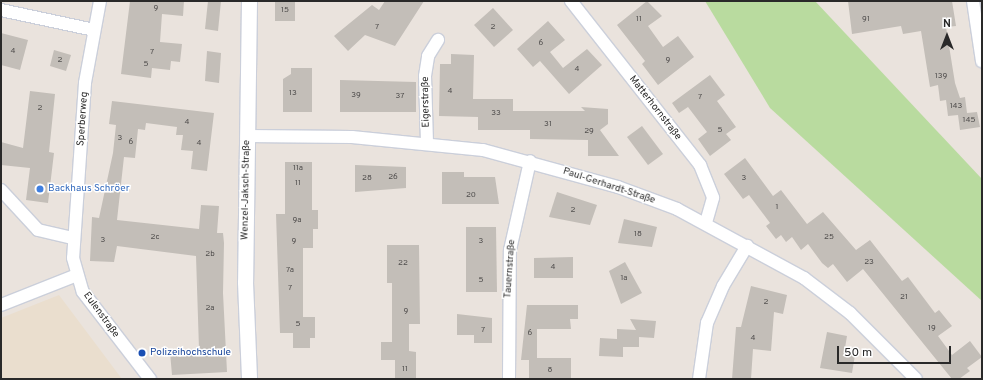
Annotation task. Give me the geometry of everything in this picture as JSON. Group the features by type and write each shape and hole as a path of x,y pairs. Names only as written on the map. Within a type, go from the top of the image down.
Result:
{"street":[{"name":"Sperberweg","path":"74,238 85,83 100,1"},
{"name":"Wenzel-Jaksch-Straße","path":"248,1 245,282 249,379"},
{"name":"Matterhornstraße","path":"571,1 700,165 713,198 706,223"},
{"path":"973,1 982,61"},
{"path":"1,10 94,30"},
{"name":"Eigerstraße","path":"427,143 425,76 428,56 438,40"},
{"name":"Paul-Gerhardt-Straße","path":"247,136 352,137 427,143 530,161 618,187 706,223 804,278 850,313 916,379"},
{"name":"Tauernstraße","path":"509,379 510,250 530,161"},
{"path":"1,190 38,230 74,238"},
{"name":"Eulenstraße","path":"74,238 77,275 94,309 150,379"},
{"path":"699,379 709,317 748,246"},
{"path":"1,305 77,275"}],"shaded area":[{"path":"59,295 122,379 1,379 1,318"}],"green space":[{"path":"705,1 815,1 982,179 982,301 770,108"}],"building":[{"path":"130,1 184,1 183,16 162,14 160,42 182,44 180,62 171,61 170,70 152,68 151,78 121,74"},
{"path":"208,1 221,1 218,31 205,29"},
{"path":"275,1 295,1 295,21 275,21"},
{"path":"385,1 424,1 395,46 365,35 348,51 334,36 372,5 379,10"},
{"path":"647,1 662,16 648,26 663,47 678,36 694,57 658,85 642,64 645,61 617,25"},
{"path":"848,1 952,1 956,26 946,27 955,83 960,98 965,97 967,113 977,112 980,127 960,130 958,115 948,116 946,100 940,101 938,85 930,87 921,31 903,34 901,26 852,34"},
{"path":"493,8 513,30 494,47 474,25"},
{"path":"548,21 565,40 550,52 563,68 587,49 602,65 569,94 540,61 533,67 517,49"},
{"path":"1,33 28,40 20,70 1,65"},
{"path":"54,50 71,55 66,71 50,66"},
{"path":"207,51 221,53 219,83 205,81"},
{"path":"451,54 474,55 473,99 513,99 513,111 585,111 581,107 608,109 608,124 600,130 619,156 588,156 588,140 530,139 530,130 478,130 478,117 439,116 440,64 451,64"},
{"path":"291,68 312,68 312,112 283,112 283,79 291,74"},
{"path":"710,75 725,95 717,101 736,127 726,134 731,140 710,156 698,139 707,132 688,107 679,113 672,103"},
{"path":"340,80 416,82 416,112 340,112"},
{"path":"30,91 55,94 49,152 54,153 48,203 26,200 30,168 1,165 1,142 23,148"},
{"path":"112,101 214,113 207,171 191,169 193,151 181,150 183,135 176,135 177,127 146,123 145,130 138,129 135,158 124,157 117,220 199,229 201,205 219,206 217,233 223,233 224,243 223,293 227,372 172,375 170,352 199,349 196,256 117,246 114,262 90,261 92,217 99,218 113,153 116,125 109,124"},
{"path":"642,126 663,154 648,165 627,137"},
{"path":"745,158 773,196 781,190 807,224 823,212 856,250 870,240 902,281 908,277 935,313 939,310 952,326 938,336 952,355 970,341 982,357 967,368 970,371 959,379 952,379 863,269 847,282 833,264 828,268 822,263 808,244 801,250 792,237 786,242 781,235 776,239 766,226 770,223 749,195 743,199 724,174"},
{"path":"285,162 312,162 312,210 318,210 318,229 313,229 313,248 303,248 303,317 315,317 315,338 310,338 310,348 293,348 293,333 280,333 276,214 285,214"},
{"path":"355,165 406,167 406,188 355,192"},
{"path":"442,172 464,172 464,177 495,177 499,204 442,204"},
{"path":"557,192 597,205 590,225 549,217"},
{"path":"624,219 657,227 652,247 618,243"},
{"path":"466,227 496,227 497,292 466,292"},
{"path":"387,245 419,245 420,324 409,324 409,351 416,352 416,379 395,379 395,360 381,360 381,342 392,342 392,283 387,283"},
{"path":"573,257 573,278 534,278 534,258"},
{"path":"625,262 642,293 621,304 609,271"},
{"path":"751,286 787,295 783,314 774,312 771,351 753,349 751,379 732,379 736,327 741,327"},
{"path":"527,305 578,305 578,319 570,319 571,329 537,329 537,358 571,358 571,379 529,379 529,360 521,360"},
{"path":"457,314 492,318 492,343 474,343 474,335 457,335"},
{"path":"630,319 656,321 654,338 639,337 639,347 623,347 623,357 599,356 600,338 617,339 617,329 636,330"},
{"path":"827,332 847,336 844,354 855,355 852,373 820,368"}],"place":[{"name":"Backhaus Schröer","path":"40,189"},
{"name":"Polizeihochschule","path":"142,353"}]}
